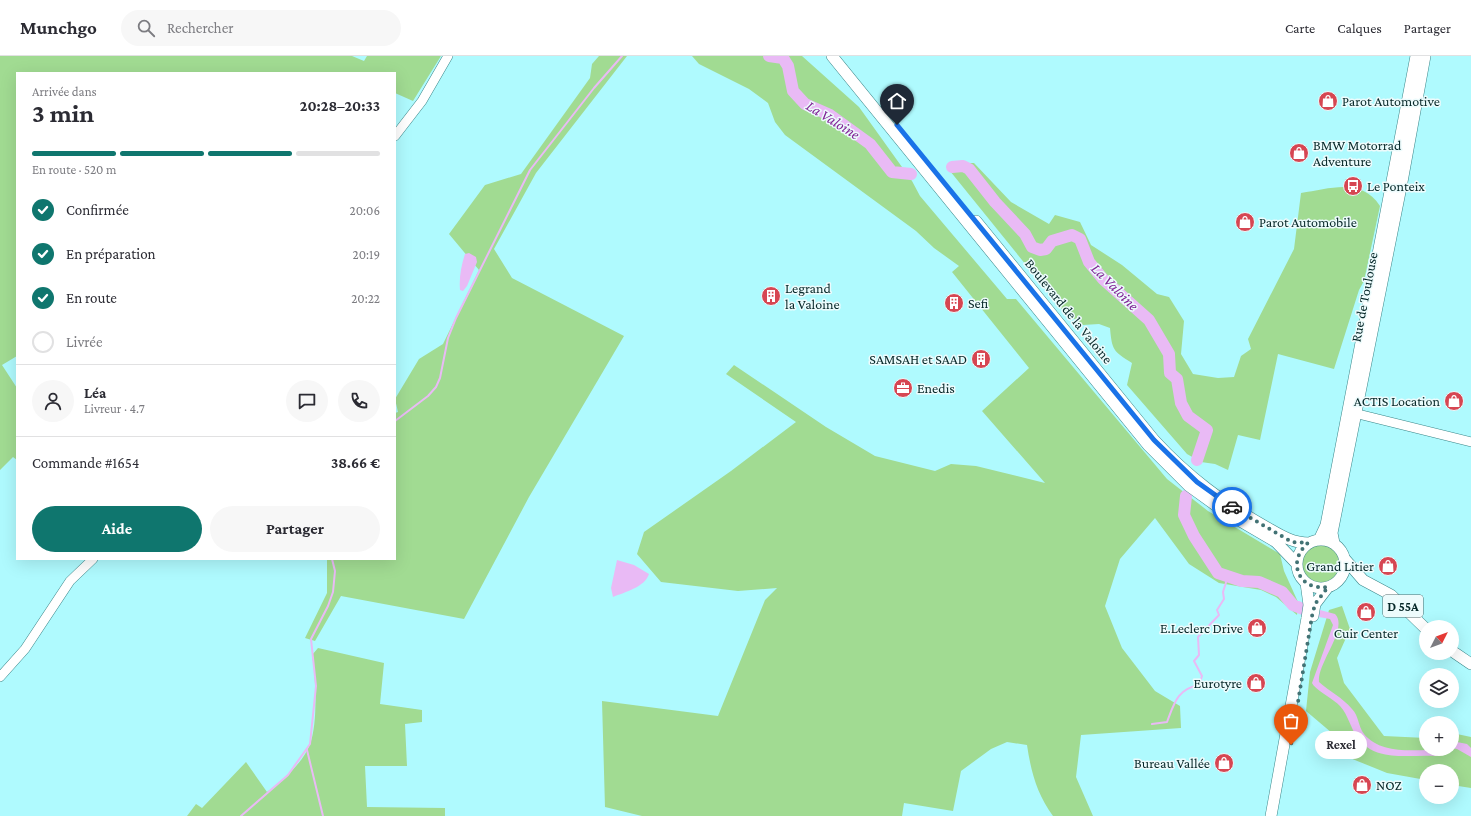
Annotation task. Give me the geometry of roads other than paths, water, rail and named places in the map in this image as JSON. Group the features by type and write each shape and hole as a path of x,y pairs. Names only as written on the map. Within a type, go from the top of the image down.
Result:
{"main road":[{"name":"Boulevard de la Valoine","path":"832,56 1153,451 1189,486 1225,512 1276,542 1297,564"},
{"name":"Boulevard de la Valoine","path":"841,56 1154,440 1173,461 1197,482 1229,506 1292,542 1314,541"},
{"name":"Rue de Toulouse","path":"1398,182 1416,56"},
{"name":"Rue de Toulouse","path":"1297,564 1300,552 1314,541 1326,525 1425,56"},
{"name":"Rue de Toulouse","path":"1334,543 1332,533 1351,412"},
{"path":"1278,816 1315,604 1344,571 1344,558 1342,552 1334,543 1314,541"},
{"name":"D 55A","path":"1344,558 1363,580 1391,595 1419,622"},
{"path":"1271,816 1309,605 1306,583 1299,574 1297,564"},
{"path":"1306,583 1320,588 1333,584 1363,580"},
{"path":"1459,656 1471,664"}],"street":[{"path":"396,135 422,101 448,56"},
{"path":"1351,412 1471,442"},
{"path":"0,677 25,649 70,581 92,560"}],"waterway":[{"path":"396,420 428,396 436,387 440,378 448,338 456,318 530,170 594,88 622,56"},
{"name":"La Valoine","path":"769,56 783,58 788,66 793,91 805,104 830,115 870,144 892,172 911,174"},
{"name":"La Valoine","path":"952,167 963,166 969,169 995,202 1025,234 1032,247 1040,250 1046,249 1052,241 1072,235 1080,239 1089,262 1103,279 1149,320 1169,354 1170,373 1177,379 1181,403 1188,416 1207,430 1197,460"},
{"name":"La Valoine","path":"1186,496 1184,515 1194,536 1218,573 1242,581 1259,582 1282,592 1293,605 1303,609"},
{"path":"241,816 288,775 310,744 316,686 311,639 328,606 333,592 335,571 332,560"},
{"path":"1152,724 1167,722 1177,698 1186,690 1199,685 1202,676 1194,661 1199,655 1198,637 1219,615 1217,610 1224,599 1223,592 1228,576"},
{"path":"307,750 323,816"}],"place":[{"name":"Parot Automotive","path":"1328,101"},
{"name":"BMW Motorrad Adventure","path":"1299,153"},
{"name":"Le Ponteix","path":"1353,186"},
{"name":"Parot Automobile","path":"1245,222"},
{"name":"Legrand la Valoine","path":"771,296"},
{"name":"Sefi","path":"954,303"},
{"name":"SAMSAH et SAAD","path":"981,359"},
{"name":"Enedis","path":"903,388"},
{"name":"ACTIS Location","path":"1454,401"},
{"name":"Grand Litier","path":"1388,566"},
{"name":"Cuir Center","path":"1366,612"},
{"name":"E.Leclerc Drive","path":"1257,628"},
{"name":"Eurotyre","path":"1256,683"},
{"name":"Rexel","path":"1291,745"},
{"name":"Bureau Vallée","path":"1224,763"},
{"name":"NOZ","path":"1362,785"}]}
